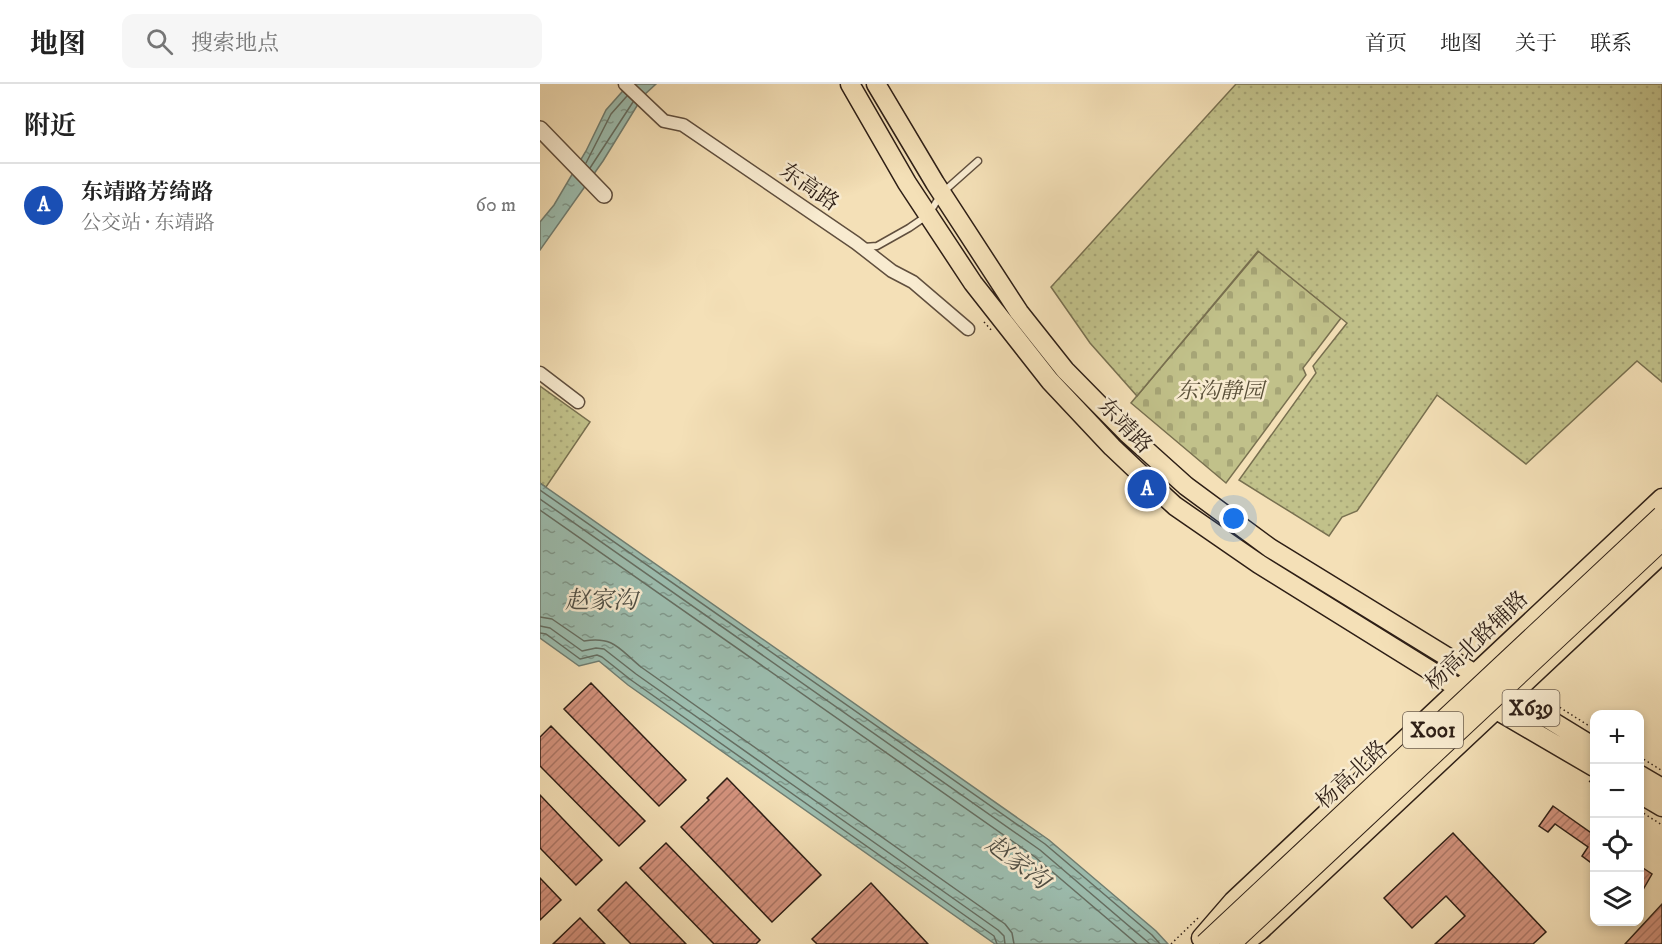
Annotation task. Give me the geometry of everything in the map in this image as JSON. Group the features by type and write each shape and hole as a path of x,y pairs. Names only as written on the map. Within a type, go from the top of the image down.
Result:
{"highway":[{"name":"杨高北路","path":"1204,944 1662,516"},
{"name":"杨高北路","path":"1230,944 1662,540"}],"main road":[{"name":"东靖路","path":"850,84 907,183 973,283 1050,381 1112,447 1167,498 1259,564 1459,688 1590,765"},
{"name":"东靖路","path":"876,84 942,193 1019,312 1065,370 1127,433 1186,486 1270,548 1472,671 1516,690 1590,744"},
{"name":"杨高北路辅路","path":"1196,944 1233,900 1459,688 1472,671 1662,498"},
{"name":"X001","path":"1243,944 1260,931 1372,826 1502,713 1516,690 1662,554"},
{"path":"1644,777 1662,788"},
{"path":"1644,796 1662,807"}],"street":[{"name":"东高路","path":"626,84 664,121 683,125 856,243 892,271 913,282 968,329"},
{"path":"541,130 604,195"},
{"path":"540,373 578,402"}],"lane":[{"path":"856,243 867,248 877,246 909,228 928,215 942,193 978,161"}],"path":[{"path":"1516,690 1590,727"},
{"path":"1644,760 1662,771"},
{"path":"1644,814 1662,825"},
{"path":"1171,944 1201,916"}],"green space":[{"path":"1236,84 1662,84 1662,382 1637,361 1526,464 1437,395 1357,511 1342,517 1329,536 1239,480 1316,373 1313,366 1347,323 1258,251 1137,396 1090,343 1051,287"},
{"name":"东沟静园","path":"1259,251 1341,318 1303,368 1306,375 1226,483 1131,403"},
{"path":"540,386 590,422 546,487 540,483"}],"water":[{"path":"629,84 656,84 643,96 603,161 540,250 540,222 554,205 586,151 606,110"},
{"name":"赵家沟","path":"540,483 1049,840 1156,931 1168,944 995,944 628,685 599,661 579,666 540,638"}],"building":[{"path":"591,683 686,780 659,806 564,709"},
{"path":"551,726 645,821 619,846 540,766 540,737"},
{"path":"727,778 821,875 772,922 681,827 709,800 707,798"},
{"path":"540,795 602,860 576,885 540,848"},
{"path":"1553,806 1590,832 1590,862 1582,856 1588,847 1555,824 1548,832 1539,826"},
{"path":"1453,833 1546,932 1533,944 1435,944 1465,916 1446,896 1412,928 1384,898"},
{"path":"666,843 760,940 756,944 714,944 640,868"},
{"path":"1644,869 1652,874 1644,888"},
{"path":"540,878 561,900 540,920"},
{"path":"626,882 686,944 631,944 598,910"},
{"path":"871,883 928,944 817,944 812,939"},
{"path":"1662,904 1662,944 1625,944 1644,926"},
{"path":"580,918 605,944 553,944"}],"place":[{"name":"东靖路芳绮路","path":"1147,489"}]}
